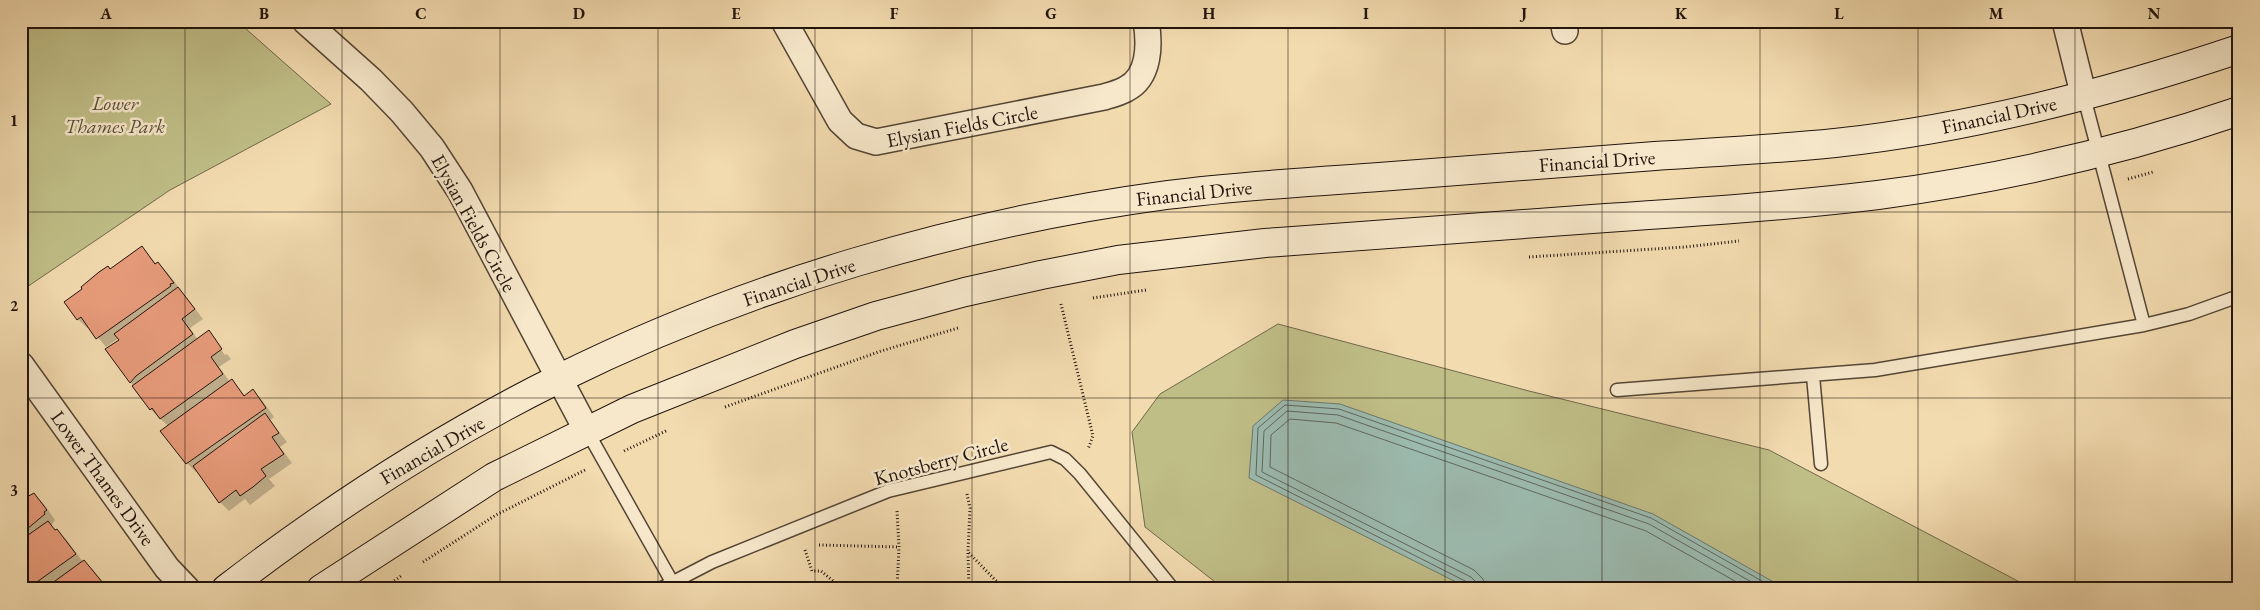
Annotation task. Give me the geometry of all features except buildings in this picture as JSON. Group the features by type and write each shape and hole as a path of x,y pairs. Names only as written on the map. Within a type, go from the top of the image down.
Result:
{"street":[{"name":"Elysian Fields Circle","path":"305,21 371,80 402,112 432,148 460,191 587,431"},
{"name":"Elysian Fields Circle","path":"784,21 840,121 856,136 876,142 1104,97 1128,89 1143,74 1147,54 1146,21"},
{"path":"2065,21 2084,97"},
{"name":"Financial Drive","path":"226,589 280,548 384,477 464,430 559,378 736,303 818,274 942,238 1093,207 1173,194 1835,143 1938,128 2084,97 2161,76 2239,49"},
{"path":"321,589 494,477 675,390 795,344 876,316 965,292 1118,260 1265,243 1752,208 1879,194 1967,180 2100,154 2190,128 2239,111"},
{"name":"Lower Thames Drive","path":"21,365 167,568 187,589"}],"lane":[{"path":"2084,97 2144,326"},
{"path":"1617,390 1875,370 2144,326 2189,314 2239,296"},
{"path":"1813,376 1821,464"},
{"name":"Knotsberry Circle","path":"587,431 669,587 712,562 888,491 1051,452 1065,459 1080,474 1173,589"}],"path":[{"path":"1528,256 1686,247 1745,241"},
{"path":"1085,300 1152,289"},
{"path":"1052,306 1068,302"},
{"path":"1061,304 1093,436 1080,474"},
{"path":"717,410 881,352 961,327"},
{"path":"643,441 674,427"},
{"path":"964,473 970,508 969,589"},
{"path":"416,566 496,516 567,479"},
{"path":"897,505 899,547 897,588 925,589"},
{"path":"803,545 812,571 822,571 843,589"},
{"path":"813,545 899,547"},
{"path":"968,552 1004,589"},
{"path":"383,589 408,571"}],"green space":[{"name":"Lower Thames Park","path":"21,21 237,21 331,104 170,190 24,289 21,286"},
{"path":"1278,324 1529,391 1769,450 2033,589 1224,589 1145,527 1132,432 1160,394"}],"water":[{"path":"1283,400 1340,404 1653,514 1786,589 1470,589 1249,478 1253,426"}]}
